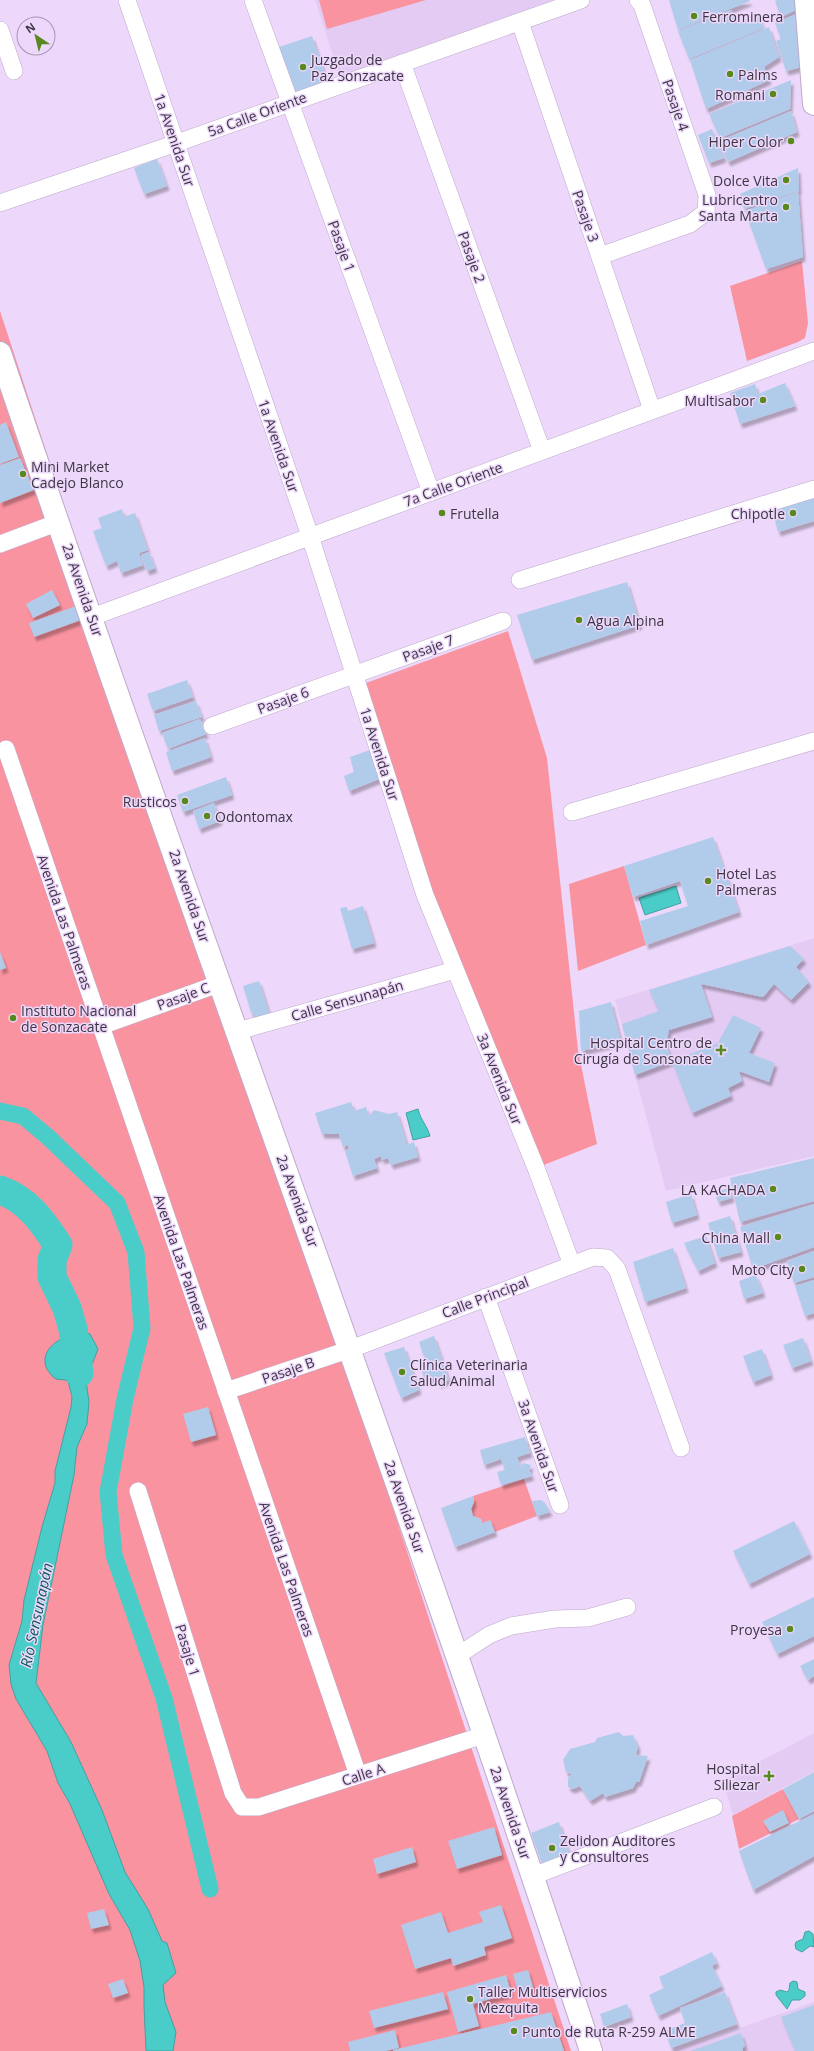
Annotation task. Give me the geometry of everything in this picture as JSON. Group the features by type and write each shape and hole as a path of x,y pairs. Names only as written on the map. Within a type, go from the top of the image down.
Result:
{"street":[{"name":"1a Avenida Sur","path":"128,0 310,536 425,895"},
{"name":"Pasaje 1","path":"253,0 431,492"},
{"name":"5a Calle Oriente","path":"0,203 176,143 581,0"},
{"name":"Pasaje 4","path":"600,256 690,224 706,212 707,195 642,5 638,0"},
{"path":"806,0 812,50 814,104"},
{"name":"Pasaje 3","path":"520,22 652,410"},
{"path":"0,30 14,71"},
{"name":"Pasaje 2","path":"402,63 542,451"},
{"name":"7a Calle Oriente","path":"92,617 814,351"},
{"name":"2a Avenida Sur","path":"0,353 457,1656 591,2051"},
{"path":"520,580 814,489"},
{"path":"0,544 59,522"},
{"name":"Pasaje 7","path":"354,675 503,621"},
{"name":"Pasaje 6","path":"212,726 354,675"},
{"path":"572,812 814,741"},
{"name":"Avenida Las Palmeras","path":"6,750 358,1775"},
{"name":"3a Avenida Sur","path":"425,895 536,1168 572,1265"},
{"name":"Calle Sensunapán","path":"238,1031 455,970"},
{"name":"Pasaje C","path":"101,1026 221,983"},
{"name":"Calle Principal","path":"350,1349 572,1265 592,1256 608,1258 617,1269 681,1448"},
{"name":"3a Avenida Sur","path":"486,1297 560,1505"},
{"name":"Pasaje B","path":"226,1391 350,1349"},
{"name":"Pasaje 1","path":"138,1491 233,1793 242,1807"},
{"path":"457,1656 489,1635 511,1626 555,1619 588,1618 627,1607"},
{"name":"Calle A","path":"242,1807 259,1807 484,1735"},
{"path":"532,1876 714,1807"}],"shaded area":[{"path":"315,0 554,0 340,77"},
{"path":"319,0 426,0 327,29"},
{"path":"802,261 808,323 805,338 747,361 730,286"},
{"path":"0,311 571,2051 0,2051"},
{"path":"508,631 547,758 578,1050 597,1144 536,1168 425,895 366,683"},
{"path":"624,866 646,945 578,971 569,884"},
{"name":"Hospital Centro de Cirugía de Sonsonate","path":"814,938 814,1156 666,1191 615,1000"},
{"path":"524,1479 537,1516 495,1532 490,1521 482,1523 481,1519 473,1516 471,1509 474,1502 473,1496"},
{"name":"Hospital Siliezar","path":"814,1733 814,1771 733,1815 723,1781"},
{"path":"783,1789 799,1819 739,1849 732,1816"},
{"path":"814,2002 814,2051 673,2051"}],"water":[{"path":"676,886 681,903 645,915 639,898"},
{"path":"418,1109 430,1136 413,1140 406,1113"},
{"path":"84,1332 90,1334 98,1349 93,1362 85,1374 89,1402 87,1424 77,1447 74,1475 43,1625 36,1683 71,1742 102,1810 125,1872 148,1909 162,1941 167,1943 176,1973 163,1985 165,2002 176,2032 173,2051 146,2051 144,1987 140,1961 130,1930 109,1894 70,1804 58,1783 47,1751 16,1699 11,1684 9,1665 22,1621 24,1600 42,1527 55,1483 55,1471 71,1407 72,1397 68,1381 53,1377 46,1367 45,1359 47,1353 56,1342 70,1335"},
{"path":"809,1931 813,1934 814,1947 810,1946 802,1952 796,1949 796,1942 803,1939 805,1932"},
{"path":"793,1981 797,1982 798,1989 805,1992 805,1996 800,2000 792,2000 787,2009 776,1995 776,1992 780,1990 787,1992 789,1990 790,1983"}],"building":[{"name":"Ferrominera","path":"669,0 749,0 750,1 678,30"},
{"path":"799,0 800,8 781,17 775,1"},
{"path":"731,10 737,23 758,15 764,28 689,59 678,31"},
{"path":"799,13 801,65 798,68 786,71 776,41 781,39 775,23"},
{"name":"Palms","path":"769,27 779,57 764,67 769,80 706,109 690,60"},
{"path":"312,36 328,83 298,92 289,85 276,48"},
{"name":"Romani","path":"791,80 790,109 720,138 709,114"},
{"path":"791,111 797,132 728,162 719,141"},
{"path":"712,129 724,158 709,163 698,135"},
{"path":"157,159 167,186 144,194 134,168"},
{"name":"Dolce Vita","path":"798,168 799,191 744,209 740,194"},
{"path":"798,192 803,257 766,269 745,211"},
{"name":"Multisabor","path":"785,383 795,406 740,424 730,393 755,384 758,394"},
{"path":"6,422 19,457 0,464 0,425"},
{"path":"20,458 34,490 0,503 0,465"},
{"name":"Chipotle","path":"814,493 814,521 778,532 771,505"},
{"path":"122,509 124,517 135,513 148,550 139,553 143,565 121,573 117,561 106,566 93,531 102,528 98,518"},
{"path":"149,552 155,568 147,571 141,555"},
{"name":"Agua Alpina","path":"627,582 640,625 532,660 517,615"},
{"path":"52,590 60,605 33,618 26,604"},
{"path":"76,606 81,620 34,637 29,623"},
{"path":"187,680 193,697 153,711 147,694"},
{"path":"196,701 202,717 159,731 154,715"},
{"path":"200,719 206,734 168,749 162,733"},
{"path":"205,738 211,757 172,771 166,752"},
{"path":"370,750 379,779 349,791 344,776 354,772 350,757"},
{"path":"226,777 232,795 183,812 177,795"},
{"name":"Odontomax","path":"214,803 220,821 199,829 193,811"},
{"path":"713,837 739,912 646,945 640,921 688,906 680,881 633,897 624,866"},
{"path":"363,906 374,943 352,949 340,908 347,907 348,911"},
{"path":"790,946 804,959 796,967 809,982 791,1000 774,984 763,997 701,984 712,1017 669,1030 666,1044 672,1061 635,1075 622,1024 659,1011 649,990"},
{"path":"0,952 6,968 0,970"},
{"path":"259,981 270,1016 256,1017 251,1012 243,986"},
{"path":"611,1002 621,1042 581,1051 579,1011"},
{"path":"733,1015 761,1028 749,1053 775,1063 769,1082 739,1071 742,1081 728,1088 731,1096 692,1113 672,1061 718,1043"},
{"path":"351,1102 354,1111 366,1107 369,1116 374,1110 389,1114 397,1112 407,1145 414,1142 418,1157 391,1165 388,1158 382,1160 381,1156 374,1159 377,1168 353,1176 345,1151 349,1149 348,1145 343,1147 339,1134 322,1134 315,1113"},
{"name":"LA KACHADA","path":"814,1158 814,1201 740,1222 730,1178"},
{"path":"729,1188 732,1198 718,1202 715,1192"},
{"path":"691,1194 697,1215 672,1223 666,1202"},
{"name":"China Mall","path":"814,1204 814,1247 753,1269 740,1227"},
{"path":"730,1216 741,1252 718,1258 708,1223"},
{"path":"706,1236 715,1263 698,1271 684,1243"},
{"path":"673,1248 686,1288 645,1302 633,1262"},
{"name":"Moto City","path":"814,1251 814,1277 794,1283 787,1261"},
{"path":"756,1275 763,1293 744,1299 739,1281"},
{"path":"814,1280 814,1313 805,1316 795,1286"},
{"path":"434,1336 449,1380 439,1384 436,1377 425,1381 420,1365 426,1363 419,1342"},
{"path":"803,1338 811,1361 792,1368 783,1345"},
{"name":"Clínica Veterinaria Salud Animal","path":"404,1347 419,1390 401,1398 384,1353"},
{"path":"762,1349 771,1375 753,1382 743,1356"},
{"path":"208,1407 216,1435 191,1442 183,1414"},
{"path":"525,1437 530,1453 517,1457 521,1468 523,1463 531,1465 529,1470 532,1476 501,1485 497,1472 505,1470 501,1459 484,1465 480,1450"},
{"path":"473,1496 474,1502 471,1509 473,1516 481,1519 482,1523 490,1520 495,1532 455,1547 441,1508"},
{"path":"541,1500 545,1503 550,1512 537,1516 532,1501"},
{"path":"794,1521 810,1554 749,1584 733,1551"},
{"name":"Proyesa","path":"814,1597 814,1636 777,1654 762,1622"},
{"path":"814,1659 814,1676 808,1680 800,1666"},
{"path":"619,1732 623,1736 633,1735 638,1746 636,1755 648,1756 639,1782 636,1782 633,1788 605,1797 603,1793 590,1801 580,1786 573,1789 568,1787 568,1778 572,1774 566,1772 563,1760 570,1749 595,1742 597,1738"},
{"path":"814,1772 814,1811 799,1819 783,1789"},
{"path":"783,1810 789,1823 770,1832 763,1821"},
{"path":"814,1814 814,1856 753,1890 739,1851"},
{"name":"Zelidon Auditores y Consultores","path":"559,1822 572,1862 545,1872 531,1833"},
{"path":"494,1827 502,1855 457,1869 448,1841"},
{"path":"412,1847 416,1862 377,1874 373,1859"},
{"path":"501,1905 512,1938 484,1947 486,1955 453,1966 451,1958 415,1969 401,1925 441,1912 448,1933 483,1922 479,1912"},
{"path":"104,1909 109,1925 91,1929 87,1913"},
{"path":"712,1952 717,1963 712,1966 722,1986 658,2016 649,1995 664,1988 659,1977"},
{"path":"528,1970 533,1987 518,1992 513,1974"},
{"name":"Taller Multiservicios Mezquita","path":"506,1975 511,1993 473,2004 479,2026 458,2032 447,1992"},
{"path":"123,1979 128,1993 113,1998 108,1984"},
{"path":"443,1992 448,2009 374,2028 369,2011"},
{"path":"725,1992 737,2024 671,2048 665,2031 685,2023 680,2008"},
{"path":"627,2004 631,2017 604,2027 600,2014"},
{"path":"814,2005 814,2051 795,2051 781,2017"},
{"name":"Punto de Ruta R-259 ALME","path":"551,2012 564,2051 393,2051 393,2050"},
{"path":"395,2030 399,2048 386,2051 350,2051 348,2042"},
{"path":"741,2033 745,2046 742,2048 743,2051 690,2051"}],"waterway":[{"path":"0,1111 23,1116 48,1137 117,1203 136,1252 142,1328 125,1399 108,1492 114,1555 164,1698 210,1889"},
{"name":"Río Sensunapán","path":"0,1190 18,1199 34,1212 58,1245 52,1260 52,1277 67,1308 73,1329 79,1373"}],"place":[{"name":"Ferrominera","path":"694,16"},
{"name":"Juzgado de Paz Sonzacate","path":"303,67"},
{"name":"Palms","path":"730,74"},
{"name":"Romani","path":"773,94"},
{"name":"Hiper Color","path":"791,141"},
{"name":"Dolce Vita","path":"786,180"},
{"name":"Lubricentro Santa Marta","path":"786,207"},
{"name":"Multisabor","path":"763,400"},
{"name":"Mini Market Cadejo Blanco","path":"23,474"},
{"name":"Frutella","path":"442,513"},
{"name":"Chipotle","path":"793,513"},
{"name":"Agua Alpina","path":"579,620"},
{"name":"Rusticos","path":"185,801"},
{"name":"Odontomax","path":"207,816"},
{"name":"Hotel Las Palmeras","path":"708,881"},
{"name":"Instituto Nacional de Sonzacate","path":"13,1018"},
{"name":"Hospital Centro de Cirugía de Sonsonate","path":"721,1050"},
{"name":"LA KACHADA","path":"773,1189"},
{"name":"China Mall","path":"778,1237"},
{"name":"Moto City","path":"802,1269"},
{"name":"Clínica Veterinaria Salud Animal","path":"402,1372"},
{"name":"Proyesa","path":"790,1629"},
{"name":"Hospital Siliezar","path":"769,1776"},
{"name":"Zelidon Auditores y Consultores","path":"552,1848"},
{"name":"Taller Multiservicios Mezquita","path":"470,1999"},
{"name":"Punto de Ruta R-259 ALME","path":"514,2031"}]}
